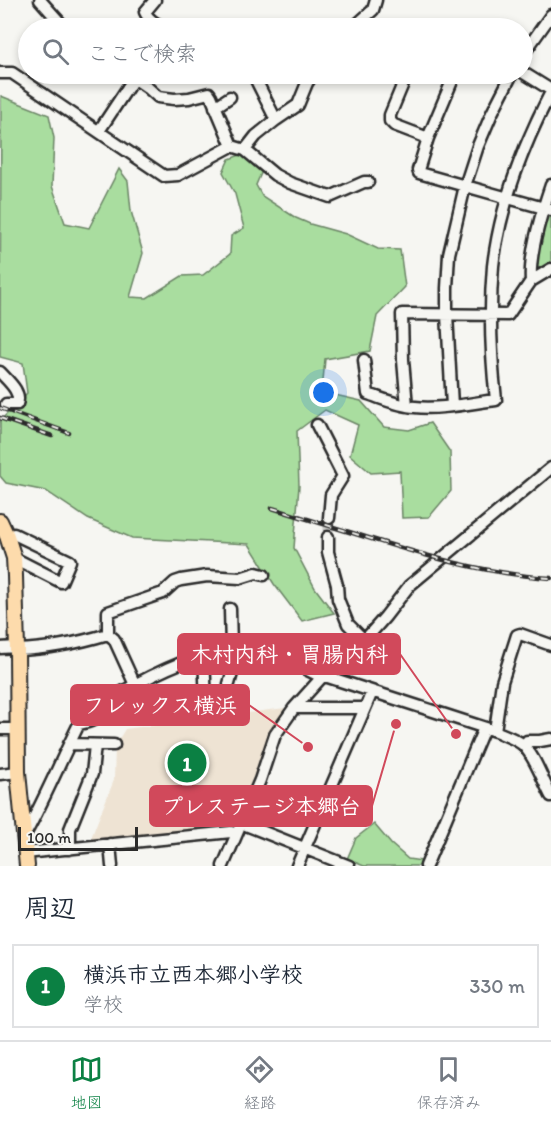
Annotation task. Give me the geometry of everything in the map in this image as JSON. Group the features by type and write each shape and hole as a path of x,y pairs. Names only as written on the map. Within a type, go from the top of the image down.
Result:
{"main road":[{"path":"3,529 14,558 18,772 26,860"}],"street":[{"path":"40,0 56,18"},
{"path":"148,18 145,12 155,0"},
{"path":"364,18 373,10 376,0"},
{"path":"533,40 551,15"},
{"path":"0,73 12,73 18,77"},
{"path":"364,360 368,394 407,406 418,408 452,406 496,400 490,315 493,266 507,198 524,148 551,91 533,79"},
{"path":"28,84 164,176 178,175 232,146 245,150 274,175 330,197 368,182"},
{"path":"99,132 126,84"},
{"path":"141,84 158,97 189,98 208,93 232,146"},
{"path":"257,84 276,120"},
{"path":"245,150 256,136 298,105 307,84"},
{"path":"403,84 390,116 390,122 428,138"},
{"path":"451,84 428,138 419,173 547,208"},
{"path":"452,406 447,314 449,254 465,186 478,146 507,84"},
{"path":"215,107 230,97"},
{"path":"531,281 530,273 551,185"},
{"path":"407,406 402,360 402,314 508,315 531,281 551,269"},
{"path":"0,372 19,394 20,400 17,404 6,404"},
{"path":"318,425 343,476 331,495 329,518"},
{"path":"223,866 260,780 275,735 294,708 355,651 409,586 551,468"},
{"path":"3,529 70,561 61,582 14,558"},
{"path":"328,537 328,552 337,585 338,599 348,624 364,640"},
{"path":"108,634 108,612 163,593 175,582 207,576 240,578 256,573 264,575"},
{"path":"229,684 236,660 230,609"},
{"path":"0,648 43,650 108,634"},
{"path":"108,634 114,639 135,685"},
{"path":"426,866 490,729 502,682 518,635 551,645"},
{"path":"23,833 27,831 40,807 80,724 94,719 116,696 135,685 195,657 233,648 266,651 325,677 513,738 524,746 531,756 551,796"},
{"path":"204,655 206,703"},
{"path":"297,866 372,692"},
{"path":"179,705 215,703 216,717"},
{"path":"294,708 364,708"},
{"path":"0,729 18,729"},
{"path":"524,746 527,741 551,739"},
{"path":"69,744 114,745"},
{"path":"70,849 70,829 92,774 95,745"},
{"path":"0,774 18,772"},
{"path":"241,823 349,866"},
{"path":"26,860 70,849 110,844 231,832 236,834"},
{"path":"110,844 112,866"}],"shaded area":[{"path":"285,708 287,710 273,733 231,828 89,843 114,780 115,747 118,746 119,742 117,742 125,729"}],"green space":[{"path":"1,96 49,115 54,138 52,186 65,223 89,228 119,169 128,181 131,211 143,253 130,297 147,298 182,276 203,275 230,254 231,236 244,228 235,194 223,172 229,159 240,155 249,158 262,171 256,185 262,196 296,218 346,234 378,249 400,250 405,287 377,316 370,351 325,359 322,392 361,401 384,427 409,430 430,423 450,452 451,491 429,517 402,518 400,471 371,473 350,455 358,425 325,410 297,431 299,486 294,548 315,588 334,613 302,621 274,584 249,544 132,538 88,519 46,491 6,483 0,476 0,421 27,393 23,363 0,357"},
{"path":"546,214 551,214 551,266 535,272 538,245"},
{"path":"374,824 408,859 422,861 420,866 364,866 347,859 356,838"}],"tunnel":[{"path":"328,537 329,518"}],"railway":[{"path":"0,408 69,433"},
{"path":"0,418 52,436"},
{"path":"272,508 454,563 526,576 551,578"}],"place":[{"name":"プレステージ本郷台","path":"396,724"},
{"name":"木村内科・胃腸内科","path":"456,734"},
{"name":"フレックス横浜","path":"308,747"},
{"name":"横浜市立西本郷小学校","path":"187,763"}]}
